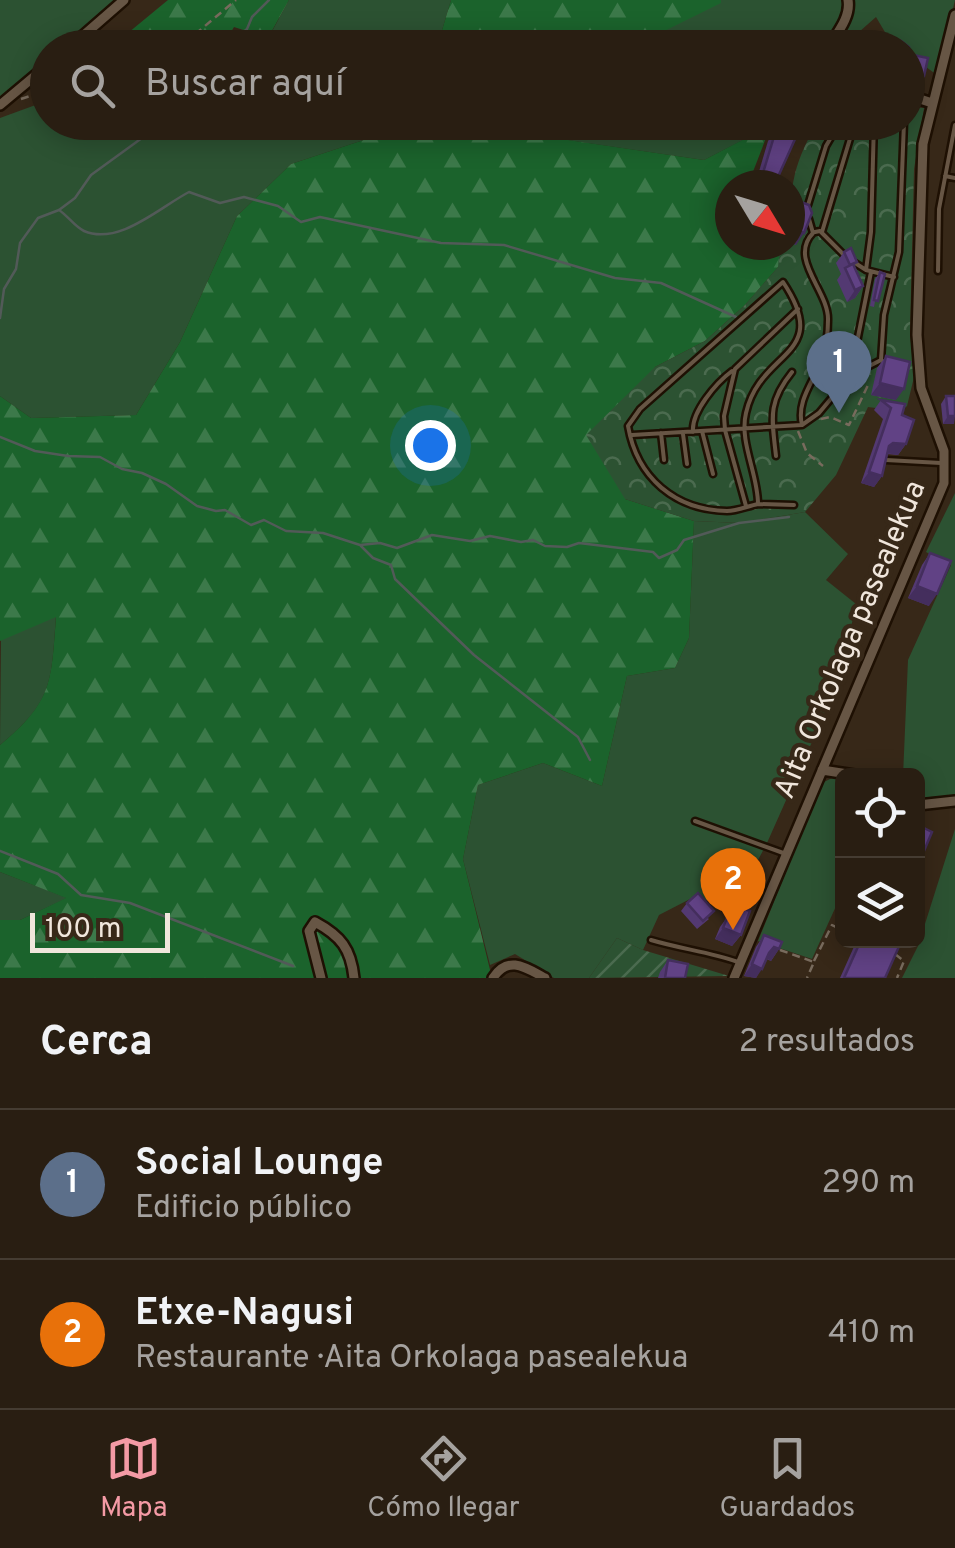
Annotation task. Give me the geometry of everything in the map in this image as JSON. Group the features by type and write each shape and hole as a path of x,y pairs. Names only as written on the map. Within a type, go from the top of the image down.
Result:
{"street":[{"path":"90,30 124,0"},
{"path":"839,30 850,7 848,0"},
{"name":"Aita Orkolaga pasealekua","path":"925,135 955,15"},
{"path":"0,105 30,80"},
{"path":"925,101 932,103"},
{"name":"Aita Orkolaga pasealekua","path":"734,978 944,482 950,450 916,377 924,140"},
{"path":"944,482 955,475"},
{"path":"822,770 835,772"},
{"path":"925,804 955,801"},
{"path":"320,978 309,931 316,922 336,933 352,954 354,978"},
{"path":"493,978 501,967 509,964 521,965 545,978"}],"lane":[{"path":"938,272 940,209 955,128"},
{"path":"813,233 806,215 830,140"},
{"path":"822,232 850,140"},
{"path":"855,352 872,232 874,140"},
{"path":"881,360 884,316 900,252 903,140"},
{"path":"948,158 955,159"},
{"path":"945,176 955,178"},
{"path":"800,425 800,411 828,335 826,307 804,253 808,238 822,232"},
{"path":"822,232 844,255 868,271 894,277"},
{"path":"758,504 744,429 747,408 758,382 772,364 790,354 802,335 798,309 782,282 640,409 628,426 640,462 674,500 728,510 758,504 794,506"},
{"path":"693,432 695,416 723,378 798,309"},
{"path":"630,435 800,425 819,412 850,376 881,360"},
{"path":"881,360 887,364"},
{"path":"735,369 724,430 746,506"},
{"path":"776,456 774,403 792,372"},
{"path":"702,431 713,474"},
{"path":"683,433 687,464"},
{"path":"661,434 664,460"},
{"path":"886,460 945,464"},
{"path":"695,821 786,854"},
{"path":"652,940 741,962"}],"path":[{"path":"201,30 236,0"},
{"path":"830,417 849,424 868,386"},
{"path":"800,425 807,454 823,466"},
{"path":"806,978 832,925 835,926"},
{"path":"770,947 814,962"},
{"path":"894,952 904,961 897,978"}],"green space":[{"path":"0,0 117,0 82,30 30,30 30,75 0,101"},
{"path":"168,0 289,0 272,30 234,27 132,30"},
{"path":"289,0 451,0 442,30 273,30"},
{"path":"451,0 721,0 666,30 442,30"},
{"path":"721,0 955,0 937,75 925,66 925,30 884,30 876,17 861,30 665,30"},
{"path":"30,107 30,140 364,140 291,164 237,216 180,342 136,415 31,418 0,396 0,118"},
{"path":"364,140 568,140 704,160 742,140 765,140 754,170 715,170 715,260 779,260 779,266 745,305 705,341 655,367 625,499 694,521 689,638 675,668 627,676 602,786 543,763 478,785 463,859 492,978 0,978 0,920 20,920 66,898 0,872 0,745 30,716 46,689 56,617 0,641 0,396 31,418 136,415 180,342 237,216 291,164"},
{"path":"567,140 743,140 704,160"},
{"path":"808,140 919,140 914,169 910,332 914,377 907,406 901,411 868,407 836,475 805,512 740,523 694,521 625,499 586,435 655,367 705,341 745,305 778,267 779,260 805,260 805,170 797,170"},
{"path":"955,493 955,795 925,797 925,768 903,768 908,660 951,565 926,552"},
{"path":"805,512 848,554 826,580 856,604 840,679 767,843 734,905 692,898 659,915 643,950 617,938 589,978 554,978 515,954 490,965 463,859 478,785 543,763 602,786 627,676 675,668 689,638 694,521 740,523"},
{"path":"56,616 50,674 40,702 0,745 1,638"},
{"path":"835,777 835,908 812,959 758,941 822,783"},
{"path":"955,829 955,978 902,978 917,948 925,948 925,924"},
{"path":"0,872 67,898 20,920 0,920"},
{"path":"617,938 643,950 729,976 589,978"}],"building":[{"path":"773,140 795,140 781,170 764,170"},
{"path":"805,204 812,213 805,230"},
{"path":"851,248 857,262 850,265 844,252"},
{"path":"853,264 863,286 855,290 845,268"},
{"path":"880,272 885,274 878,301 874,300"},
{"path":"886,356 910,362 904,389 880,383"},
{"path":"946,396 955,396 955,416 948,416"},
{"path":"881,400 905,404 902,415 914,420 906,444 889,446 882,476 869,472 891,408"},
{"path":"930,553 951,561 937,594 917,586"},
{"path":"925,828 932,832 925,848"},
{"path":"698,893 714,911 703,921 687,903"},
{"path":"736,905 750,911 741,935 723,928"},
{"path":"764,935 782,942 779,949 774,947 769,953 762,969 752,964"},
{"path":"857,948 898,948 885,978 844,978"},
{"path":"668,960 688,964 685,978 665,978"}],"waterway":[{"path":"246,30 252,17 269,0"},
{"path":"0,318 4,289 16,269 20,243 38,218 75,198 91,175 139,140"},
{"path":"59,210 84,231 97,234 139,223 189,192 220,203 244,197 278,206 301,222 320,217 441,243 504,245 615,278 661,283 736,317"},
{"path":"0,437 35,451 100,457 166,484 197,506 225,510 251,525 264,520 286,531 323,533 360,545 380,543 397,548 432,535 470,541 490,536 521,542 533,540 545,546 579,543 653,552 659,558 677,550 684,540 739,523 789,517"},
{"path":"361,546 373,558 391,565 395,579 474,655 578,737 590,760"},
{"path":"0,851 58,874 81,895 130,903 293,966"}],"place":[{"name":"Social Lounge","path":"839,413"},
{"name":"Etxe-Nagusi","path":"733,930"}]}
